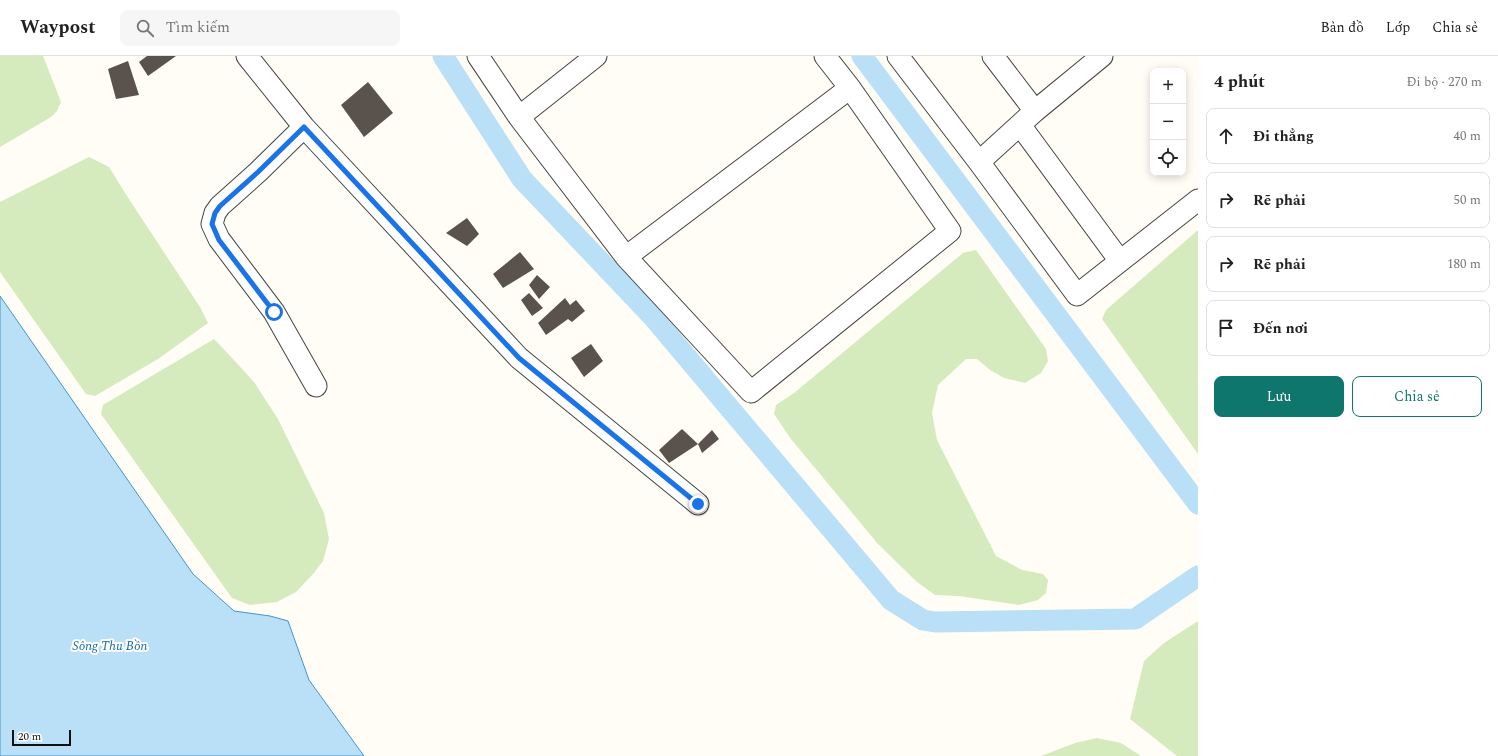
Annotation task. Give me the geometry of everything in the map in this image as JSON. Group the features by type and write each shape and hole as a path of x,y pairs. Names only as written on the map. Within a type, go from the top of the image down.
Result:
{"street":[{"path":"247,56 304,127 519,358 698,504"},
{"path":"478,56 519,117 626,257 751,392 950,231 850,88 825,56"},
{"path":"519,117 596,56"},
{"path":"898,56 979,162 1077,295 1198,200"},
{"path":"993,56 1028,118 1120,261"},
{"path":"979,162 1028,118 1102,56"},
{"path":"626,257 850,88"},
{"path":"304,127 258,172 220,206 215,213 212,224 219,240 274,312 316,386"}],"green space":[{"path":"0,56 43,56 61,102 57,111 51,117 0,147"},
{"path":"89,157 109,167 200,307 208,323 158,359 95,396 86,394 0,272 0,202"},
{"path":"1198,230 1198,454 1102,319 1106,310"},
{"path":"976,250 1046,349 1048,361 1041,373 1025,383 1004,378 990,370 977,359 966,359 938,385 932,413 937,440 996,556 1022,570 1043,574 1048,580 1046,593 1038,600 1019,605 959,596 935,595 917,582 878,544 791,439 774,414 776,405 794,393 963,253"},
{"path":"214,339 254,382 278,419 324,513 329,539 323,561 296,592 277,602 250,605 232,598 101,414 103,405"},
{"path":"1198,621 1198,756 1177,756 1130,719 1144,661 1164,643"},
{"path":"1097,738 1121,743 1141,756 1041,756 1075,743"}],"water":[{"name":"Sông Thu Bồn","path":"0,296 193,574 234,611 270,616 288,621 309,680 364,756 0,756"}],"building":[{"path":"147,56 176,56 148,76 139,62"},
{"path":"128,61 139,95 116,99 108,69"},
{"path":"368,82 393,113 364,137 341,105"},
{"path":"467,218 479,234 467,246 446,233"},
{"path":"520,252 534,269 503,288 493,274"},
{"path":"537,275 550,287 539,299 529,285"},
{"path":"529,293 543,308 532,316 521,300"},
{"path":"565,298 570,305 576,300 585,311 572,322 568,319 546,335 538,323"},
{"path":"591,344 603,361 584,377 571,358"},
{"path":"682,429 698,444 669,463 659,450"},
{"path":"712,430 719,439 702,453 698,444"}],"waterway":[{"path":"443,56 522,179 653,317 891,600 923,620 935,622 1135,619 1198,576"},
{"path":"862,56 1198,504"}],"route":[{"path":"274,312 219,240 212,224 215,213 220,206 258,172 304,127 519,358 698,504"}]}
